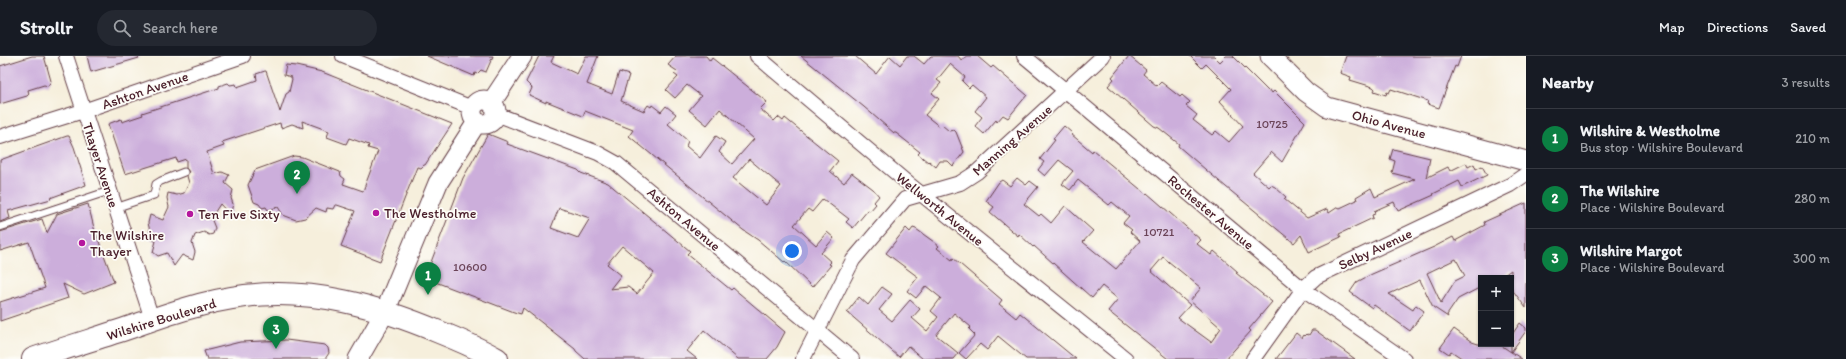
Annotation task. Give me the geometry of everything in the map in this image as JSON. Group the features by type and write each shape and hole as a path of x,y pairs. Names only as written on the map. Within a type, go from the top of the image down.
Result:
{"main road":[{"name":"Wilshire Boulevard","path":"33,359 152,320 214,302 244,296 292,294 319,296 366,306 411,320 466,343 497,359"}],"street":[{"name":"Thayer Avenue","path":"66,56 152,320"},
{"name":"Ashton Avenue","path":"0,137 83,111 243,56"},
{"path":"343,56 475,115"},
{"path":"358,359 385,312 438,183 475,115 480,101 493,108 522,56"},
{"name":"Wellworth Avenue","path":"757,56 921,194 1126,359"},
{"name":"Rochester Avenue","path":"1024,56 1304,289 1404,359"},
{"name":"Manning Avenue","path":"803,359 853,260 905,199 960,183 977,172 1104,56"},
{"name":"Ohio Avenue","path":"1270,56 1306,92 1327,107 1526,161"},
{"name":"Ashton Avenue","path":"493,108 598,153 616,163 852,359"},
{"name":"Selby Avenue","path":"1253,359 1304,289 1316,277 1510,185 1526,174"}],"lane":[{"path":"115,208 154,195 156,184 184,172"},
{"path":"0,227 109,190"}],"building":[{"path":"32,56 44,56 51,81 48,86 44,85 28,90 29,94 27,96 0,104 0,66"},
{"path":"87,56 138,56 139,58 91,72"},
{"path":"427,56 493,56 486,72 481,70 477,74 475,73 474,76"},
{"path":"539,56 554,56 551,62 577,74 586,56 598,56 587,84 612,94 619,72 629,75 621,101 644,111 648,105 651,107 652,105 661,112 666,106 676,114 668,124 688,141 686,146 700,158 716,136 725,142 719,152 732,164 754,139 720,109 707,125 689,110 701,96 687,85 675,98 666,90 678,77 674,74 677,71 668,65 676,56 706,56 710,61 712,58 767,102 760,109 774,121 778,117 783,121 785,118 838,161 830,171 844,183 852,173 873,189 879,196 874,202 876,204 870,211 868,210 853,228 846,222 849,219 823,199 812,212 808,209 794,225 816,245 827,232 834,238 821,253 831,262 829,264 831,265 812,287 785,261 784,262 758,240 743,230 629,136 633,130 585,111 583,116 546,101 546,103 529,95 532,88 526,82","holes":["749,159 781,186 766,205 733,178"]},
{"path":"801,56 855,56 876,74 890,56 900,65 907,56 914,56 924,64 931,56 958,56 962,61 966,56 977,56 991,68 993,66 1027,95 1008,118 1003,115 997,122 996,120 984,134 975,126 982,117 975,111 986,97 972,85 969,88 962,81 965,77 950,64 937,80 941,83 932,93 939,99 925,115 940,127 942,125 949,131 954,130 964,152 953,166 948,161 940,161 936,167 918,154 920,152 894,133"},
{"path":"1129,56 1146,70 1143,74 1157,86 1161,82 1180,97 1182,95 1190,102 1186,106 1197,115 1193,120 1212,135 1216,131 1229,142 1243,126 1220,101 1231,89 1206,64 1202,68 1190,56 1214,56 1220,62 1226,56 1233,56 1268,91 1270,90 1272,93 1274,91 1305,122 1282,162 1271,152 1253,173 1269,187 1271,185 1275,187 1286,197 1284,199 1307,218 1327,209 1329,213 1338,207 1340,208 1357,200 1356,197 1371,188 1375,197 1415,179 1392,173 1395,161 1390,159 1393,149 1430,158 1426,178 1448,167 1450,171 1466,163 1468,167 1474,164 1476,169 1482,166 1487,175 1462,187 1459,181 1433,194 1434,195 1398,211 1394,202 1374,211 1375,214 1372,215 1373,218 1339,234 1341,237 1309,252 1301,235 1294,243 1178,146 1179,144 1159,128 1154,126 1108,86 1114,79 1112,77"},
{"path":"1346,56 1461,56 1457,67 1455,66 1439,108 1427,104 1428,101 1391,89 1386,95 1374,91 1375,89 1373,87 1350,80 1351,77 1340,73"},
{"path":"286,65 322,72 452,124 425,165 421,168 417,167 380,261 341,246 355,211 335,205 333,209 327,208 326,212 316,208 305,218 296,220 283,215 278,207 268,210 266,207 262,208 259,204 254,202 248,185 255,170 294,156 302,157 340,172 341,176 345,179 343,184 363,191 378,151 368,148 369,145 349,138 346,144 327,137 329,131 302,121 303,128 292,124 281,128 280,123 222,142 224,146 207,152 214,174 222,172 229,175 225,183 233,190 231,198 233,204 230,215 220,204 211,218 215,228 213,234 209,235 204,232 195,235 192,243 195,252 193,260 182,255 174,266 167,253 158,256 153,252 156,241 146,237 150,231 148,223 150,215 163,220 169,207 167,198 168,193 177,195 184,193 189,183 187,176 189,172 186,168 186,159 177,162 176,158 125,174 108,124 121,119 122,122 143,115 142,113 219,88 219,86 228,83 230,85 236,84 237,87 257,80 256,74 265,71 280,112 286,94 289,92 292,79 291,77 284,75"},
{"path":"1064,126 1092,152 1093,150 1146,194 1147,193 1201,240 1197,244 1211,255 1214,251 1238,272 1236,273 1272,302 1249,329 1251,331 1226,359 1168,359 1108,311 1118,299 1102,286 1092,298 1034,246 1033,247 1019,234 1018,236 990,212 994,207 986,201 999,182 1002,180 1010,186 1017,178 1026,185 1030,181 1038,187 1024,204 1039,216 1041,214 1051,223 1065,206 1093,231 1083,242 1116,269 1140,241 1130,232 1132,230 1123,223 1129,216 1112,202 1109,205 1078,180 1070,190 1062,184 1073,171 1059,160 1045,176 1038,170 1044,162 1040,159 1055,140 1053,139","holes":["1163,257 1201,288 1190,301 1221,328 1211,342 1178,318 1190,305 1151,271"]},
{"path":"488,134 508,142 507,144 578,170 581,173 608,183 690,251 687,254 731,290 733,288 785,332 777,347 767,359 738,359 704,330 687,351 697,359 585,359 575,349 523,308 521,314 514,312 425,278 463,178","holes":["559,208 590,218 578,238 551,228","622,246 654,273 637,294 628,287 610,289 621,275 607,264"]},
{"path":"69,136 74,147 86,185 50,198 51,199 8,211 10,218 0,222 0,160"},
{"path":"1526,203 1526,308 1514,292 1514,275 1511,275 1511,270 1504,275 1478,275 1478,289 1458,299 1447,315 1448,317 1433,307 1420,280 1389,294 1413,310 1416,305 1424,311 1410,331 1374,305 1372,308 1350,292 1357,282 1372,274 1434,247 1453,237 1455,241 1485,225 1484,222","holes":["1456,259 1465,276 1455,281 1441,303 1427,273"]},
{"path":"88,204 94,228 114,282 84,294 63,284 68,298 0,321 0,302 45,288 29,242 0,251 0,232 42,219 47,233 57,214"},
{"path":"906,228 910,232 913,228 916,229 934,242 939,246 937,248 952,260 953,258 1002,300 999,304 1016,318 1020,313 1076,359 1026,359 998,336 987,350 980,344 966,359 959,353 975,335 969,329 971,327 954,313 936,335 958,353 953,359 923,359 908,346 899,357 847,312 859,297 868,305 882,287 892,294 879,310 892,321 910,300 920,309 912,318 927,331 938,317 931,311 941,298 926,286 916,298 907,291 918,277 886,253"},
{"path":"1520,323 1526,328 1526,331 1511,352 1511,347 1514,347 1514,332"},
{"path":"1454,329 1472,342 1478,344 1478,347 1504,347 1522,359 1463,359 1451,351 1449,354 1440,348"},
{"path":"1312,330 1315,330 1355,359 1276,359 1296,333 1302,338 1304,335 1309,335"},
{"path":"286,340 325,345 328,348 329,353 325,359 207,359 204,351 240,342"}],"place":[{"name":"The Wilshire","path":"297,194"},
{"name":"The Westholme","path":"376,213"},
{"name":"Ten Five Sixty","path":"190,214"},
{"name":"The Wilshire Thayer","path":"82,243"},
{"name":"Wilshire & Westholme","path":"428,295"},
{"name":"Wilshire Margot","path":"276,349"}]}
